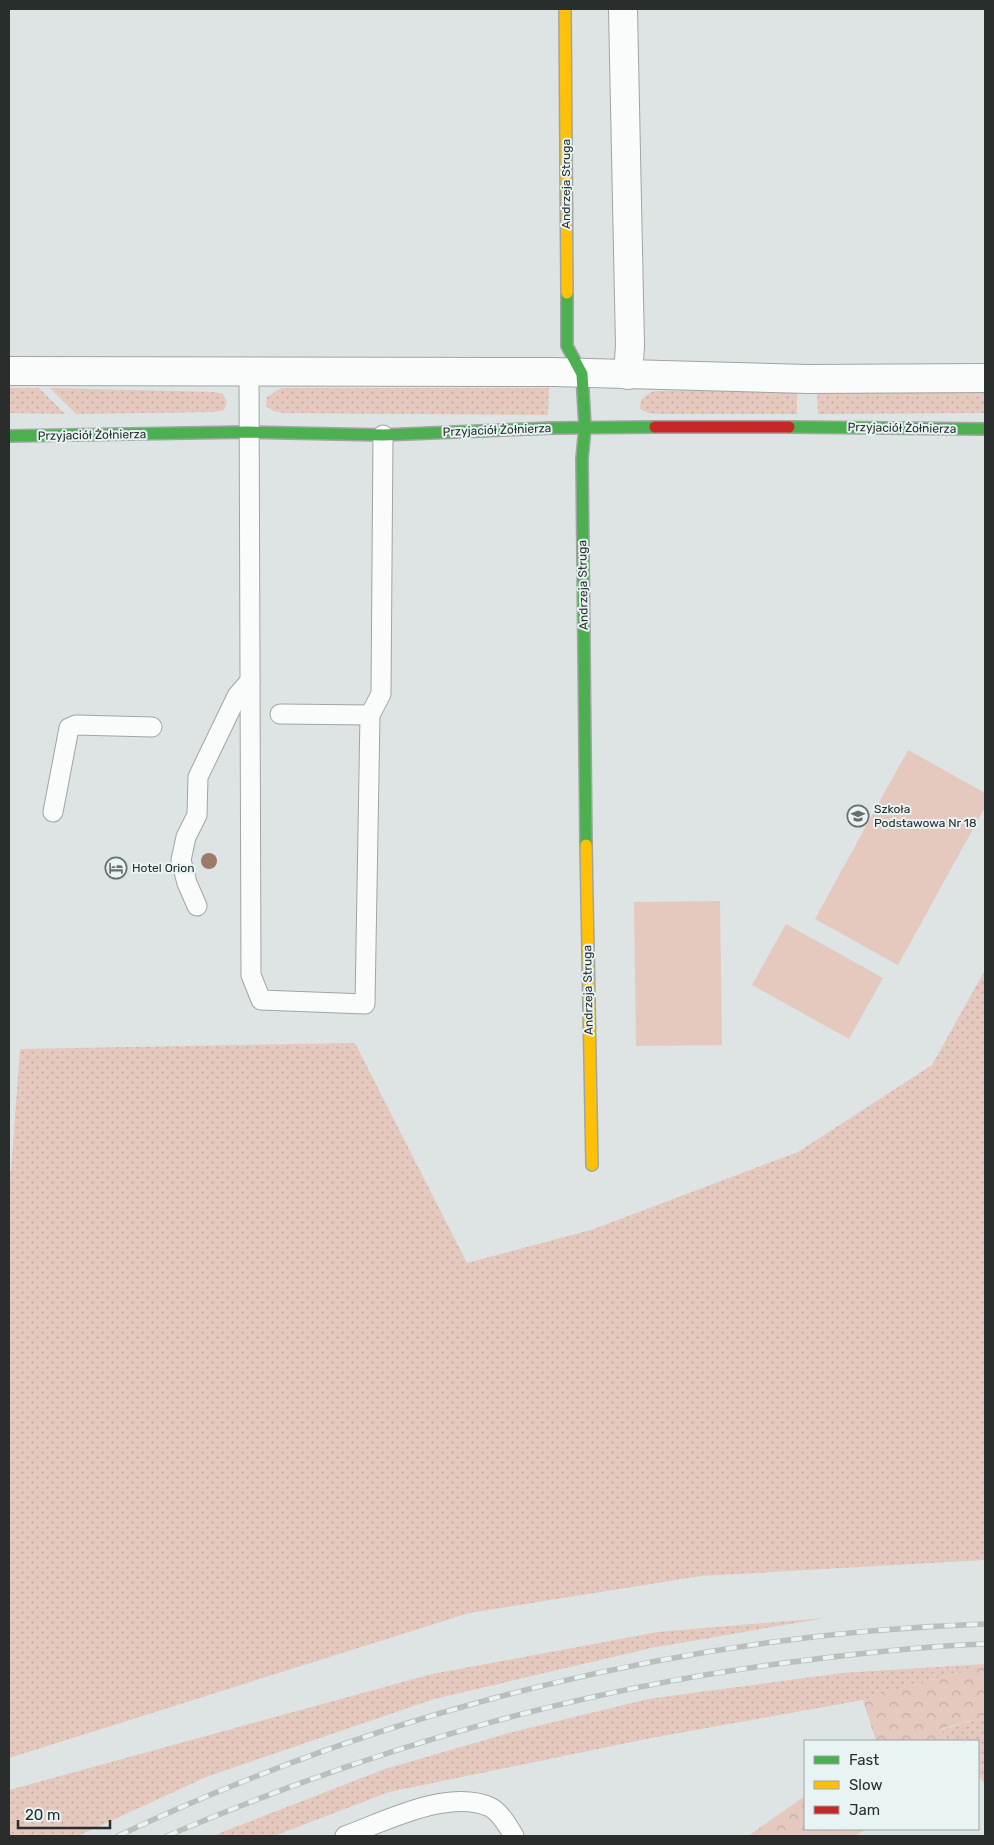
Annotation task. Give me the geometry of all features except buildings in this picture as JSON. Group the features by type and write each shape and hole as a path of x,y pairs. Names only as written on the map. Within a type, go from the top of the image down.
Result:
{"street":[{"name":"Andrzeja Struga","path":"564,9 567,346 582,374 585,427 582,459 587,977 592,1165"},
{"path":"623,9 629,336 628,375"},
{"path":"9,371 582,374 808,379 985,378"},
{"name":"Przyjaciół Żołnierza","path":"9,436 248,432 383,435 585,427 985,430"}],"lane":[{"path":"249,371 250,975 261,1000 365,1004 370,715 381,694 383,435"},
{"path":"197,906 187,883 181,860 186,837 197,816 198,776 237,696 250,681"},
{"path":"280,714 370,715"},
{"path":"53,812 69,728 76,725 152,727"},
{"path":"345,1836 420,1808 469,1800 491,1807 507,1824 514,1836"}],"green space":[{"path":"9,388 39,388 65,414 9,413"},
{"path":"50,388 215,392 223,394 227,402 224,410 215,412 76,414"},
{"path":"281,388 549,388 548,415 284,413 273,411 266,406 267,397"},
{"path":"797,388 797,414 659,414 648,413 640,409 641,400 649,393 656,391"},
{"path":"817,390 985,391 985,413 818,414"},
{"path":"908,750 985,793 985,807 898,965 815,919"},
{"path":"720,901 722,1045 636,1046 634,902"},
{"path":"786,924 883,978 849,1039 752,985"},
{"path":"985,970 985,1560 701,1576 469,1613 9,1758 9,1172 11,1171 20,1049 355,1043 467,1263 591,1230 798,1152 932,1065"},
{"path":"825,1618 651,1648 434,1699 206,1777 78,1836 9,1836 9,1790 432,1674 658,1632"},
{"path":"985,1664 863,1700 651,1738 389,1792 274,1836 212,1836 385,1769 513,1732 648,1699 842,1673"},
{"path":"985,1664 985,1717 940,1729 948,1740 876,1740 863,1700"},
{"path":"985,1717 985,1784 979,1777 979,1740 948,1740 940,1730"},
{"path":"804,1797 804,1830 865,1830 854,1836 748,1836"}],"railway":[{"path":"118,1836 220,1791 325,1751 432,1716 541,1686 651,1662 762,1643 874,1631 985,1624"},
{"path":"167,1836 325,1774 485,1724 566,1703 648,1685 816,1659 943,1646 985,1644"}],"traffic: fast":[{"path":"567,293 567,346 582,374 585,427 582,459 586,845"},
{"path":"9,436 248,432 383,435 552,428 655,427"},
{"path":"789,427 985,429"}],"traffic: slow":[{"path":"565,9 567,293"},
{"path":"586,845 592,1165"}],"traffic: jam":[{"path":"655,427 789,427"}],"place":[{"name":"Szkoła Podstawowa Nr 18","path":"858,816"},
{"name":"Hotel Orion","path":"116,868"}]}
